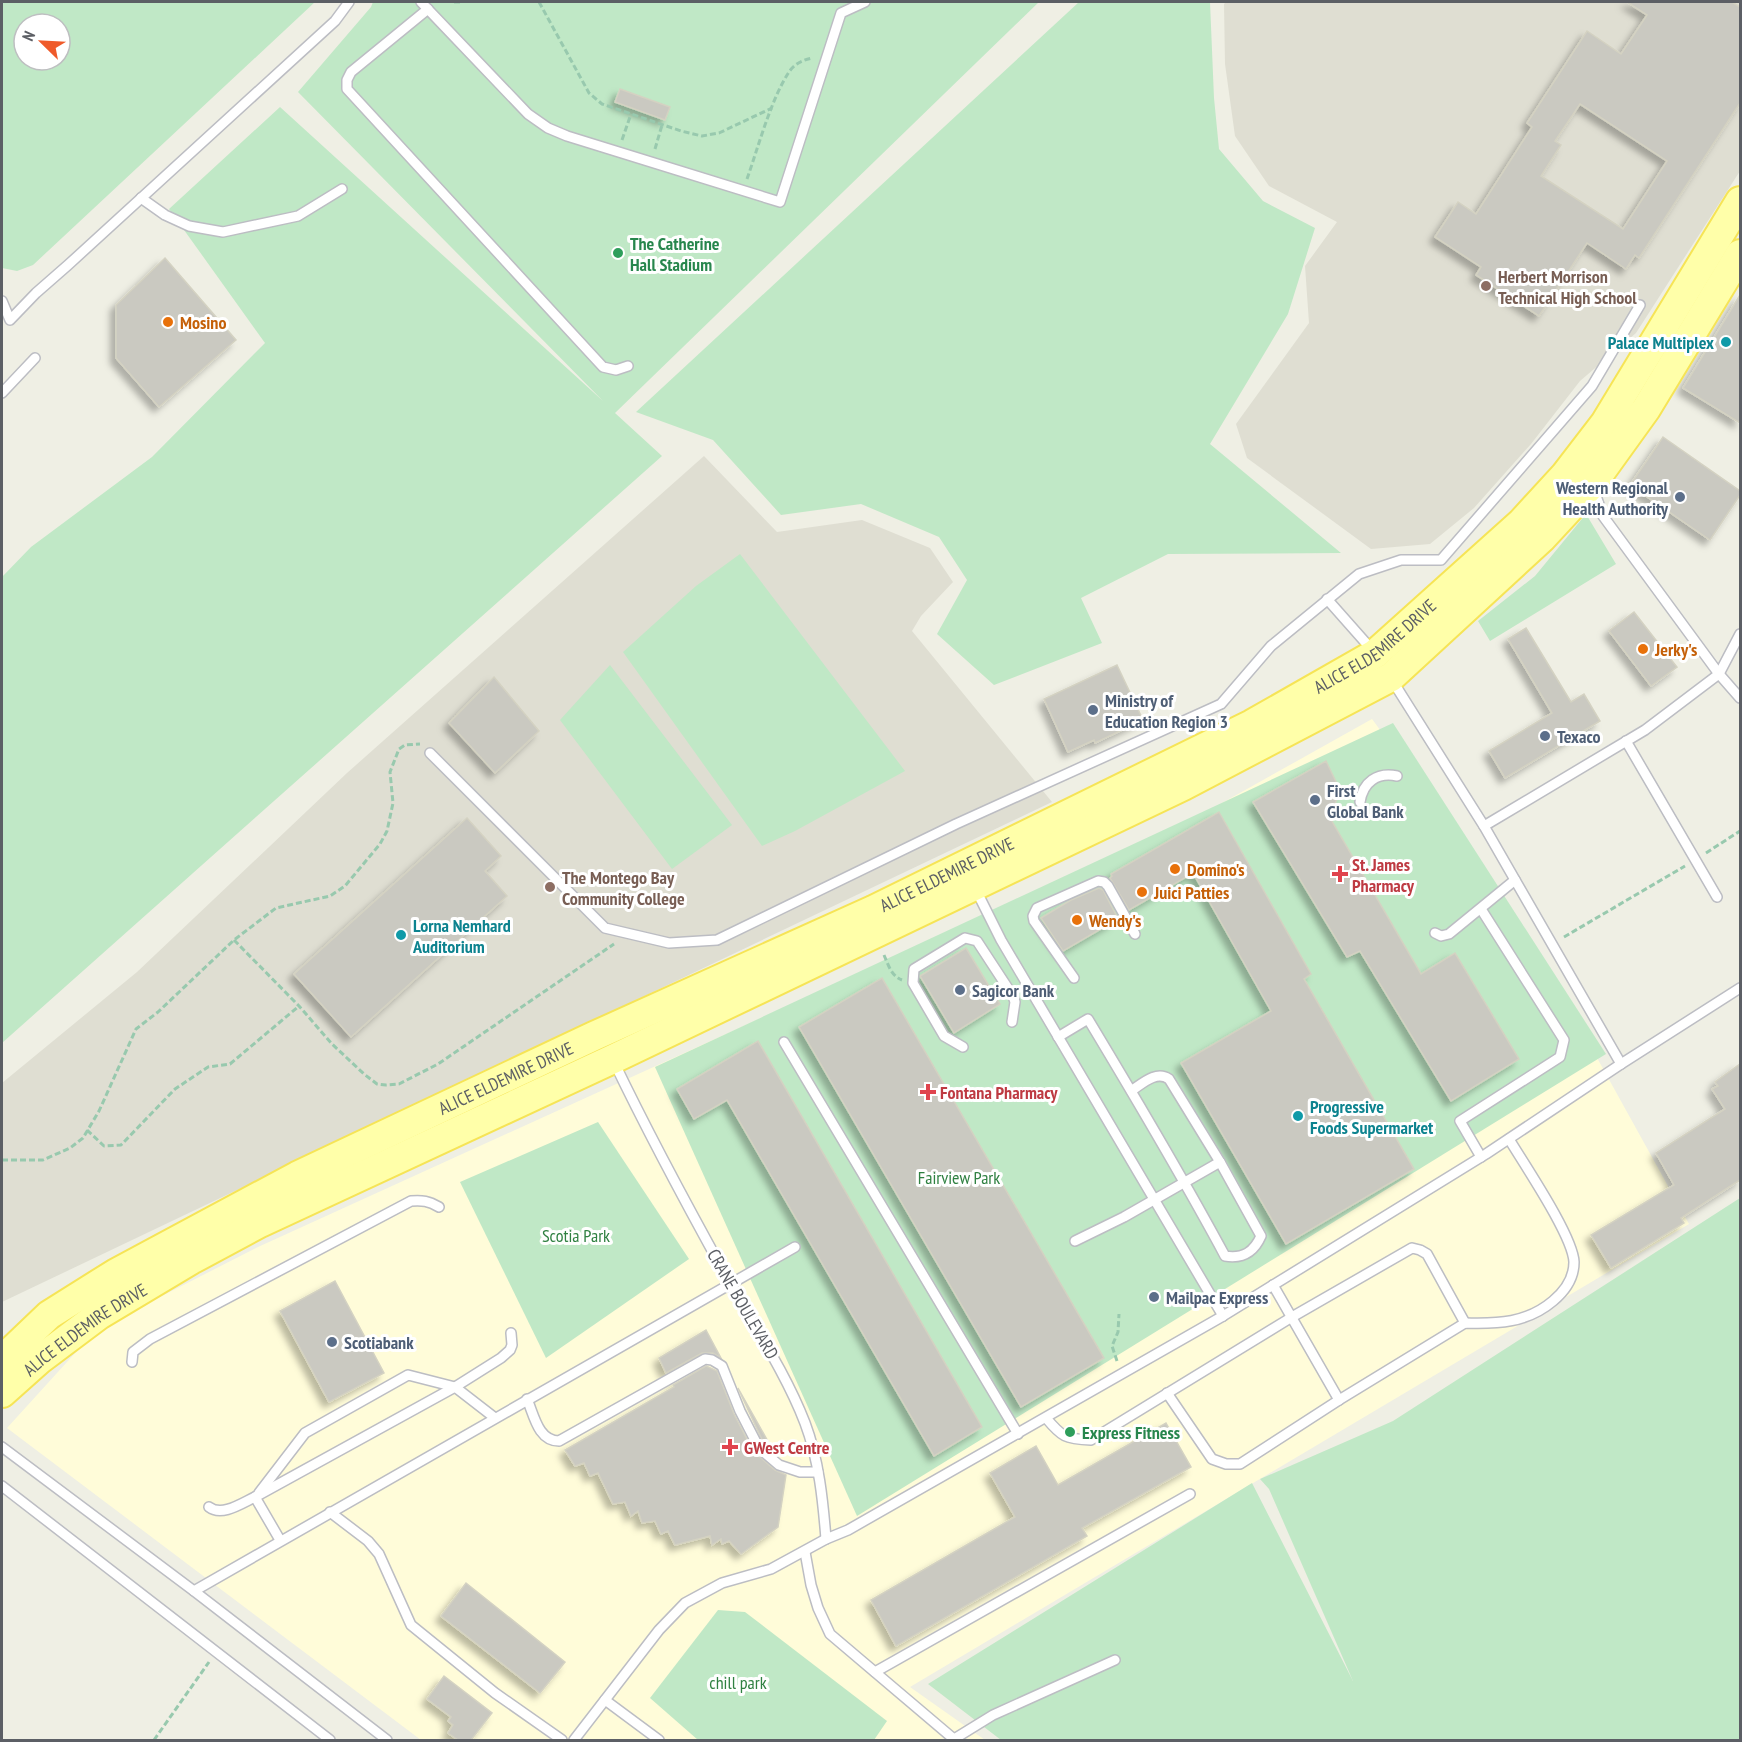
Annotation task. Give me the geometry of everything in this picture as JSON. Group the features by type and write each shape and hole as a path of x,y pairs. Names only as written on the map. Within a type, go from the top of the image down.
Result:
{"main road":[{"name":"ALICE ELDEMIRE DRIVE","path":"2,1360 49,1315 116,1273 297,1176 594,1036 873,910 1252,724 1383,665 1565,475 1605,423 1740,201"},
{"name":"ALICE ELDEMIRE DRIVE","path":"2,1394 39,1360 99,1315 190,1260 260,1223 613,1059 1182,786 1383,665 1542,538 1592,484 1646,409 1740,254"},
{"path":"2,1331 49,1315"}],"lane":[{"path":"2,301 10,320 36,292 335,21 349,2"},
{"path":"628,366 616,370 603,367 349,94 346,80 351,72 425,5 528,114 548,128 567,136 780,202 841,13 865,2"},
{"path":"141,198 165,215 189,226 223,232 298,216 342,189"},
{"path":"430,753 605,928 669,943 717,940 956,824 1221,704 1272,646 1359,574 1401,560 1441,560 1592,386 1640,305"},
{"path":"2,393 35,358"},
{"path":"1592,484 1603,516 1719,674 1740,698"},
{"path":"1326,599 1383,665 1484,826 1621,1064"},
{"path":"1484,826 1645,730 1719,674 1740,634"},
{"path":"1626,741 1718,897"},
{"path":"1360,802 1365,786 1372,779 1388,774 1397,776"},
{"path":"1435,933 1441,936 1449,934 1515,880"},
{"path":"1074,978 1034,921 1037,908 1101,881 1108,886 1136,934"},
{"path":"974,886 1001,940 1222,1316"},
{"path":"1481,909 1564,1040 1560,1057 1460,1121 1482,1157"},
{"path":"963,1047 944,1036 913,983 914,969 965,938 977,941 1013,996 1015,1002 1012,1022"},
{"path":"574,1740 659,1630 685,1604 722,1583 771,1569 806,1552 826,1539 848,1530 1222,1316 1482,1157 1740,988"},
{"path":"1058,1037 1088,1019 1185,1182 1225,1257 1243,1256 1251,1251 1261,1236 1220,1162 1169,1079 1163,1075 1156,1076 1131,1091"},
{"path":"784,1042 1018,1434"},
{"name":"CRANE BOULEVARD","path":"613,1059 730,1283 779,1367 806,1424 822,1489 826,1539"},
{"path":"1167,1393 1212,1459 1226,1464 1240,1464 1339,1400 1466,1323 1490,1324 1524,1319 1551,1303 1566,1288 1572,1275 1574,1260 1568,1241 1509,1139"},
{"path":"1075,1241 1124,1217 1220,1162"},
{"path":"132,1362 133,1352 150,1339 411,1201 430,1202 439,1207"},
{"path":"194,1591 795,1247"},
{"path":"1046,1418 1057,1431 1070,1440 1091,1440 1292,1317 1412,1248 1427,1254 1466,1323"},
{"path":"1273,1285 1339,1400"},
{"path":"209,1507 215,1511 223,1511 255,1497 455,1387 506,1355 512,1345 511,1333"},
{"path":"527,1399 542,1434 549,1440 558,1441 705,1359 712,1360 722,1366 740,1411 759,1448 779,1465 800,1472 818,1472"},
{"path":"255,1497 305,1433 408,1375 455,1387 495,1418"},
{"path":"2,1447 387,1740"},
{"path":"2,1486 330,1740"},
{"path":"874,1672 1190,1494"},
{"path":"255,1497 280,1540"},
{"path":"330,1512 368,1542 379,1554 411,1625 495,1693 562,1740"},
{"path":"806,1552 811,1585 830,1634 955,1740 993,1714 1115,1660"},
{"path":"605,1700 646,1737 659,1740"}],"path":[{"path":"454,2 463,2"},
{"path":"538,2 589,93 602,104 702,136 719,133 772,108"},
{"path":"743,191 772,108 789,71 797,63 811,58 826,60"},
{"path":"618,152 631,114"},
{"path":"651,162 662,125"},
{"path":"2,1160 43,1160 70,1148 83,1138 99,1111 136,1029 158,1012 234,940 276,908 330,896 345,886 380,844 387,831 393,803 390,772 399,749 405,745 418,743 424,745 430,753"},
{"path":"1552,944 1696,860 1740,831"},
{"path":"234,940 332,1044 376,1084 386,1085 399,1084 438,1064 629,934"},
{"path":"874,934 892,972 898,978 913,983"},
{"path":"87,1130 104,1146 122,1145 175,1089 208,1067 230,1064 298,1006"},
{"path":"1119,1314 1118,1332 1112,1346 1121,1374"},
{"path":"154,1740 215,1653"}],"shaded area":[{"name":"Herbert Morrison Technical High School","path":"1226,2 1740,2 1740,171 1636,333 1580,381 1531,444 1474,508 1430,544 1371,549 1247,458 1236,424 1309,323 1305,266 1337,222 1269,186 1235,136 1225,64 1224,4"},
{"name":"The Montego Bay Community College","path":"704,456 777,532 862,520 930,548 953,582 921,616 912,631 1052,802 2,1302 2,1083 137,972 347,773"},
{"path":"1372,719 1464,843 1544,962 1689,1224 910,1687 985,1740 421,1740 7,1428 97,1329 258,1247 1172,831"}],"green space":[{"path":"2,2 315,2 33,265 17,271 2,268"},
{"path":"373,2 1039,2 615,413 662,456 2,1043 2,577 31,547 152,457 265,343 169,209 280,107 603,401 298,92"},
{"path":"1079,2 1210,2 1214,98 1219,149 1263,201 1315,228 1288,314 1210,444 1341,553 1168,554 1081,598 1102,643 994,685 937,634 967,580 939,537 861,504 781,515 713,440 636,412"},
{"path":"1586,514 1616,564 1490,641 1478,621 1535,576"},
{"path":"740,554 905,771 795,831 762,846 623,652 696,586"},
{"path":"610,665 732,825 672,869 560,720"},
{"name":"Fairview Park","path":"1393,723 1606,1054 857,1516 655,1067"},
{"name":"Scotia Park","path":"598,1122 689,1259 546,1358 460,1182"},
{"path":"1740,1198 1740,1740 1001,1740 928,1684 1252,1483 1353,1681 1269,1489 1260,1479 1393,1421"},
{"name":"chill park","path":"718,1610 745,1612 887,1721 874,1740 698,1740 650,1698"}],"building":[{"path":"1627,2 1732,2 1740,7 1740,103 1639,258 1635,255 1626,269 1587,243 1539,316 1476,275 1481,267 1435,237 1458,202 1476,214 1532,127 1527,123 1587,31 1621,54 1647,15","holes":["1580,104 1667,161 1623,229 1541,176 1561,145 1555,141"]},
{"path":"620,89 670,107 665,120 615,102"},
{"name":"Mosino","path":"165,258 236,340 159,407 116,358 116,305"},
{"name":"Palace Multiplex","path":"1740,295 1740,423 1683,388"},
{"path":"1663,437 1740,491 1740,495 1710,540 1630,485"},
{"name":"Jerky's","path":"1634,612 1677,667 1651,686 1609,631"},
{"name":"Texaco","path":"1526,628 1571,702 1584,694 1600,721 1505,778 1489,751 1552,713 1508,639"},
{"name":"Ministry of Education Region 3","path":"1117,665 1143,720 1095,743 1094,740 1068,752 1044,699"},
{"path":"494,677 539,731 495,773 449,723"},
{"path":"1326,761 1340,790 1330,818 1421,974 1455,953 1519,1059 1451,1101 1360,951 1347,957 1253,802"},
{"name":"Progressive Foods Supermarket","path":"1219,812 1311,974 1304,979 1414,1169 1286,1244 1181,1063 1271,1011 1193,873 1129,910 1110,878 1111,874"},
{"name":"Lorna Nemhard Auditorium","path":"467,818 501,856 485,871 507,896 351,1037 294,974"},
{"name":"Wendy's","path":"1099,888 1103,890 1117,917 1112,920 1113,922 1063,951 1041,918 1071,900"},
{"name":"Sagicor Bank","path":"966,948 1000,1004 954,1033 920,976"},
{"name":"Fontana Pharmacy","path":"882,978 1104,1358 1021,1407 799,1027"},
{"path":"758,1041 982,1427 934,1456 727,1100 694,1119 677,1089"},
{"path":"1740,1064 1740,1180 1681,1218 1684,1223 1611,1268 1591,1235 1674,1185 1656,1153 1725,1109 1712,1089 1718,1086 1715,1082"},
{"name":"Scotiabank","path":"335,1281 384,1373 329,1402 280,1311"},
{"path":"706,1330 721,1358 713,1353 702,1353 666,1373 659,1358"},
{"path":"706,1366 717,1371 734,1414 753,1451 775,1470 786,1475 778,1527 741,1554 729,1541 722,1544 721,1539 712,1545 710,1536 675,1545 668,1531 661,1534 655,1521 642,1523 638,1511 631,1516 625,1502 613,1504 598,1473 590,1476 584,1463 575,1466 565,1450"},
{"path":"738,1388 774,1452 764,1444"},
{"path":"1166,1423 1191,1467 1082,1528 1087,1536 896,1646 871,1600 1015,1517 990,1473 1036,1446 1058,1485"},
{"path":"466,1583 565,1662 540,1693 441,1616"},
{"path":"444,1676 492,1713 471,1740 458,1740 448,1733 453,1725 448,1721 451,1717 427,1699"}],"place":[{"name":"The Catherine Hall Stadium","path":"618,253"},
{"name":"Herbert Morrison Technical High School","path":"1486,286"},
{"name":"Mosino","path":"168,322"},
{"name":"Palace Multiplex","path":"1726,342"},
{"name":"Western Regional Health Authority","path":"1680,497"},
{"name":"Jerky's","path":"1643,649"},
{"name":"Ministry of Education Region 3","path":"1093,710"},
{"name":"Texaco","path":"1545,736"},
{"name":"First Global Bank","path":"1315,800"},
{"name":"Domino's","path":"1175,869"},
{"name":"St. James Pharmacy","path":"1340,874"},
{"name":"The Montego Bay Community College","path":"550,887"},
{"name":"Juici Patties","path":"1142,892"},
{"name":"Wendy's","path":"1077,920"},
{"name":"Lorna Nemhard Auditorium","path":"401,935"},
{"name":"Sagicor Bank","path":"960,990"},
{"name":"Fontana Pharmacy","path":"928,1092"},
{"name":"Progressive Foods Supermarket","path":"1298,1116"},
{"name":"Mailpac Express","path":"1154,1297"},
{"name":"Scotiabank","path":"332,1342"},
{"name":"Express Fitness","path":"1070,1432"},
{"name":"GWest Centre","path":"730,1447"}]}
